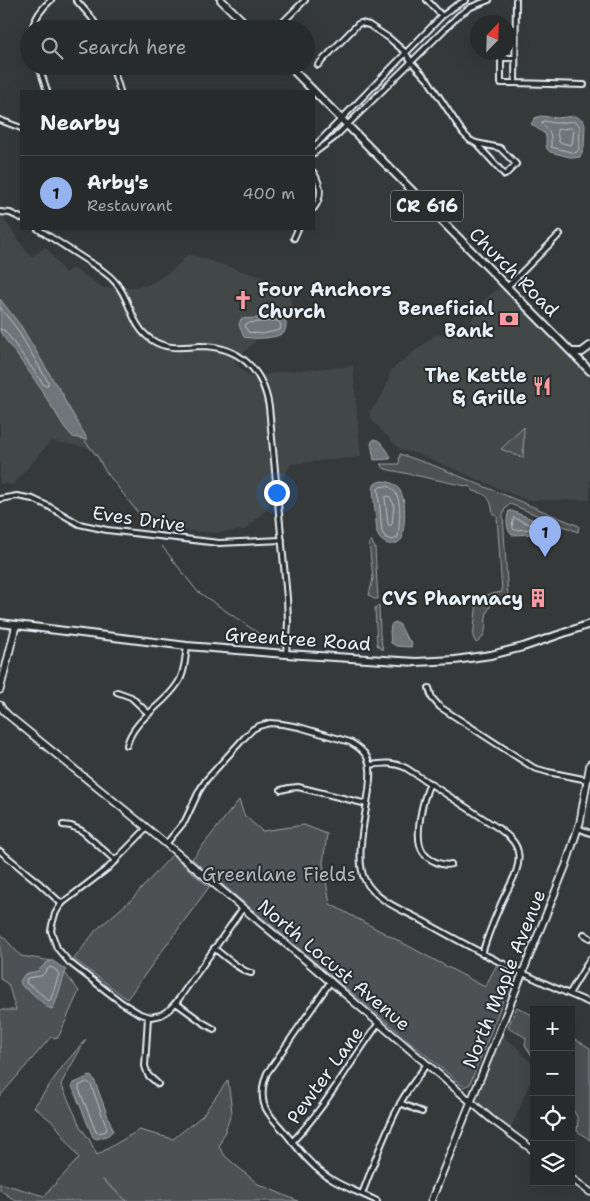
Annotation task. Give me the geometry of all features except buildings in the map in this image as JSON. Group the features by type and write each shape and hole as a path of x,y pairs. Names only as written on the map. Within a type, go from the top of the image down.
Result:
{"main road":[{"path":"221,0 242,20"},
{"name":"Church Road","path":"298,75 313,90"},
{"name":"Church Road","path":"315,92 590,371"},
{"path":"572,352 582,352 590,346"},
{"name":"Greentree Road","path":"0,623 187,646 407,662 479,658 512,650 590,624"}],"street":[{"path":"35,20 42,8 51,0"},
{"path":"76,0 93,20"},
{"path":"285,20 305,0"},
{"path":"427,0 442,16"},
{"path":"315,146 442,16 466,0"},
{"path":"315,152 334,138 459,15 471,7 488,0"},
{"path":"516,0 516,83"},
{"path":"318,65 358,24 369,25 389,38 406,53 411,62 428,80 463,133 470,140 500,148 516,164 504,175 476,143"},
{"path":"502,60 500,83 584,84"},
{"path":"42,75 47,90"},
{"path":"115,75 120,90"},
{"path":"0,120 20,128"},
{"path":"315,175 319,184 320,194 315,207"},
{"path":"0,212 20,218"},
{"path":"40,230 97,267 116,282 137,324 152,340 174,347 206,346 223,348 238,355 257,373 265,389 270,407 288,615 286,654"},
{"path":"294,238 298,230"},
{"path":"507,287 560,234"},
{"name":"Eves Drive","path":"0,499 17,496 33,499 79,524 107,530 226,543 282,540"},
{"path":"0,690 16,625"},
{"path":"127,745 134,729 178,684 183,673 187,646"},
{"path":"429,688 432,698 440,707 534,768 588,780"},
{"path":"117,692 131,697 148,714"},
{"name":"North Locust Avenue","path":"0,705 9,716 331,981 496,1123 530,1148"},
{"path":"166,844 186,821 206,780 244,738 259,726 270,723 282,724 344,740 361,749 370,765 360,863 363,876 370,888 390,904 482,954 590,1003"},
{"path":"370,765 386,763 401,765 498,828 511,839 517,848 519,858 516,868 482,954"},
{"name":"North Maple Avenue","path":"431,1201 566,865 578,828 590,764"},
{"path":"430,783 424,799 420,826 421,848 430,859 443,864 451,864"},
{"path":"281,790 298,787 367,804"},
{"path":"63,825 72,826 82,831 116,861"},
{"path":"147,828 116,861 62,904 55,914 51,931 54,943 69,962 122,1003 140,1014 156,1017 176,1003 243,908"},
{"path":"578,828 590,833"},
{"path":"0,851 62,904"},
{"path":"584,934 590,938"},
{"path":"214,948 246,972 251,973"},
{"path":"569,994 590,959"},
{"path":"331,981 267,1073 263,1085 263,1097 273,1120 310,1162 325,1175 341,1185 376,1201"},
{"path":"176,1003 214,1029"},
{"path":"148,1017 144,1066 148,1075 158,1084"},
{"name":"Pewter Lane","path":"292,1142 317,1114 380,1023"},
{"path":"362,1194 400,1103 427,1064"},
{"path":"400,1103 422,1112"},
{"path":"575,1181 590,1192"}],"shaded area":[{"path":"0,214 31,257 46,247 65,273 73,268 104,288 146,286 173,270 189,254 287,285 292,306 234,362 250,377 286,371 353,366 361,457 291,464 267,509 245,530 216,533 150,528 89,448 51,441 13,485 0,484"},
{"path":"507,287 590,371 590,500 526,500 421,455 401,450 373,422 370,416 370,410 377,403 386,387 391,370 435,335 470,334 469,328 474,314 482,302 496,290"},
{"path":"500,1030 507,1040 514,1044 530,1062 530,1082 513,1124 507,1131 471,1102"}],"green space":[{"path":"524,427 523,458 501,449"},
{"path":"400,454 435,466 579,526 578,532 510,504 505,509 503,515 508,598 496,602 490,607 486,616 484,635 476,643 473,637 477,601 486,595 502,592 497,516 493,514 488,498 482,493 472,491 471,487 385,469 380,464 399,464"},
{"path":"371,540 375,548 378,599 374,599 369,595 373,578 369,543"},
{"path":"379,605 380,635 383,650 377,645 375,608"},
{"name":"Greenlane Fields","path":"239,800 244,815 262,831 304,825 327,834 323,863 330,904 485,987 496,966 513,976 470,1084 464,1087 192,859"},
{"path":"172,855 209,887 127,999 74,959 96,930 132,899"},
{"path":"0,933 21,956 52,961 61,968 79,991 58,1038 51,1037 0,1096 0,1010 16,1010 8,984 0,979"},
{"path":"517,1007 530,1014 530,1053 525,1045 526,1038 508,1027"},
{"path":"86,1039 61,1084 81,1128 97,1155 139,1130 173,1139 202,1116 228,1080 232,1112 219,1147 226,1157 258,1184 298,1201 16,1201 0,1190 0,1183 44,1196 79,1158 55,1124 34,1107 63,1066"},
{"path":"575,1039 590,1048 590,1140 577,1131 578,1119 575,1113"}],"water":[{"path":"541,116 557,118 575,116 583,120 585,125 584,148 580,157 574,158 548,150 545,134 531,124 535,118"},
{"path":"0,299 21,326 63,394 87,440 73,437 65,428 35,380 0,332"},
{"path":"265,316 282,318 286,323 284,333 264,338 244,337 239,325 241,319"},
{"path":"374,439 384,446 391,457 390,459 374,460 371,443"},
{"path":"382,481 398,487 404,503 402,539 395,544 385,543 377,533 373,489 376,483"},
{"path":"509,511 556,529 556,533 512,535 507,524"},
{"path":"396,622 412,643 411,647 396,646 391,643 391,625"},
{"path":"50,961 66,970 52,1009 24,988 20,981 25,974 38,971"},
{"path":"90,1076 94,1079 113,1130 108,1135 97,1139 93,1137 72,1086 74,1083"}],"waterway":[{"path":"85,441 149,527"},
{"path":"162,546 197,591 268,641"},
{"path":"103,1180 127,1201"}],"place":[{"name":"Four Anchors Church","path":"243,300"},
{"name":"Beneficial Bank","path":"509,319"},
{"name":"The Kettle & Grille","path":"542,386"},
{"name":"Arby's","path":"545,557"},
{"name":"CVS Pharmacy","path":"538,598"}]}
